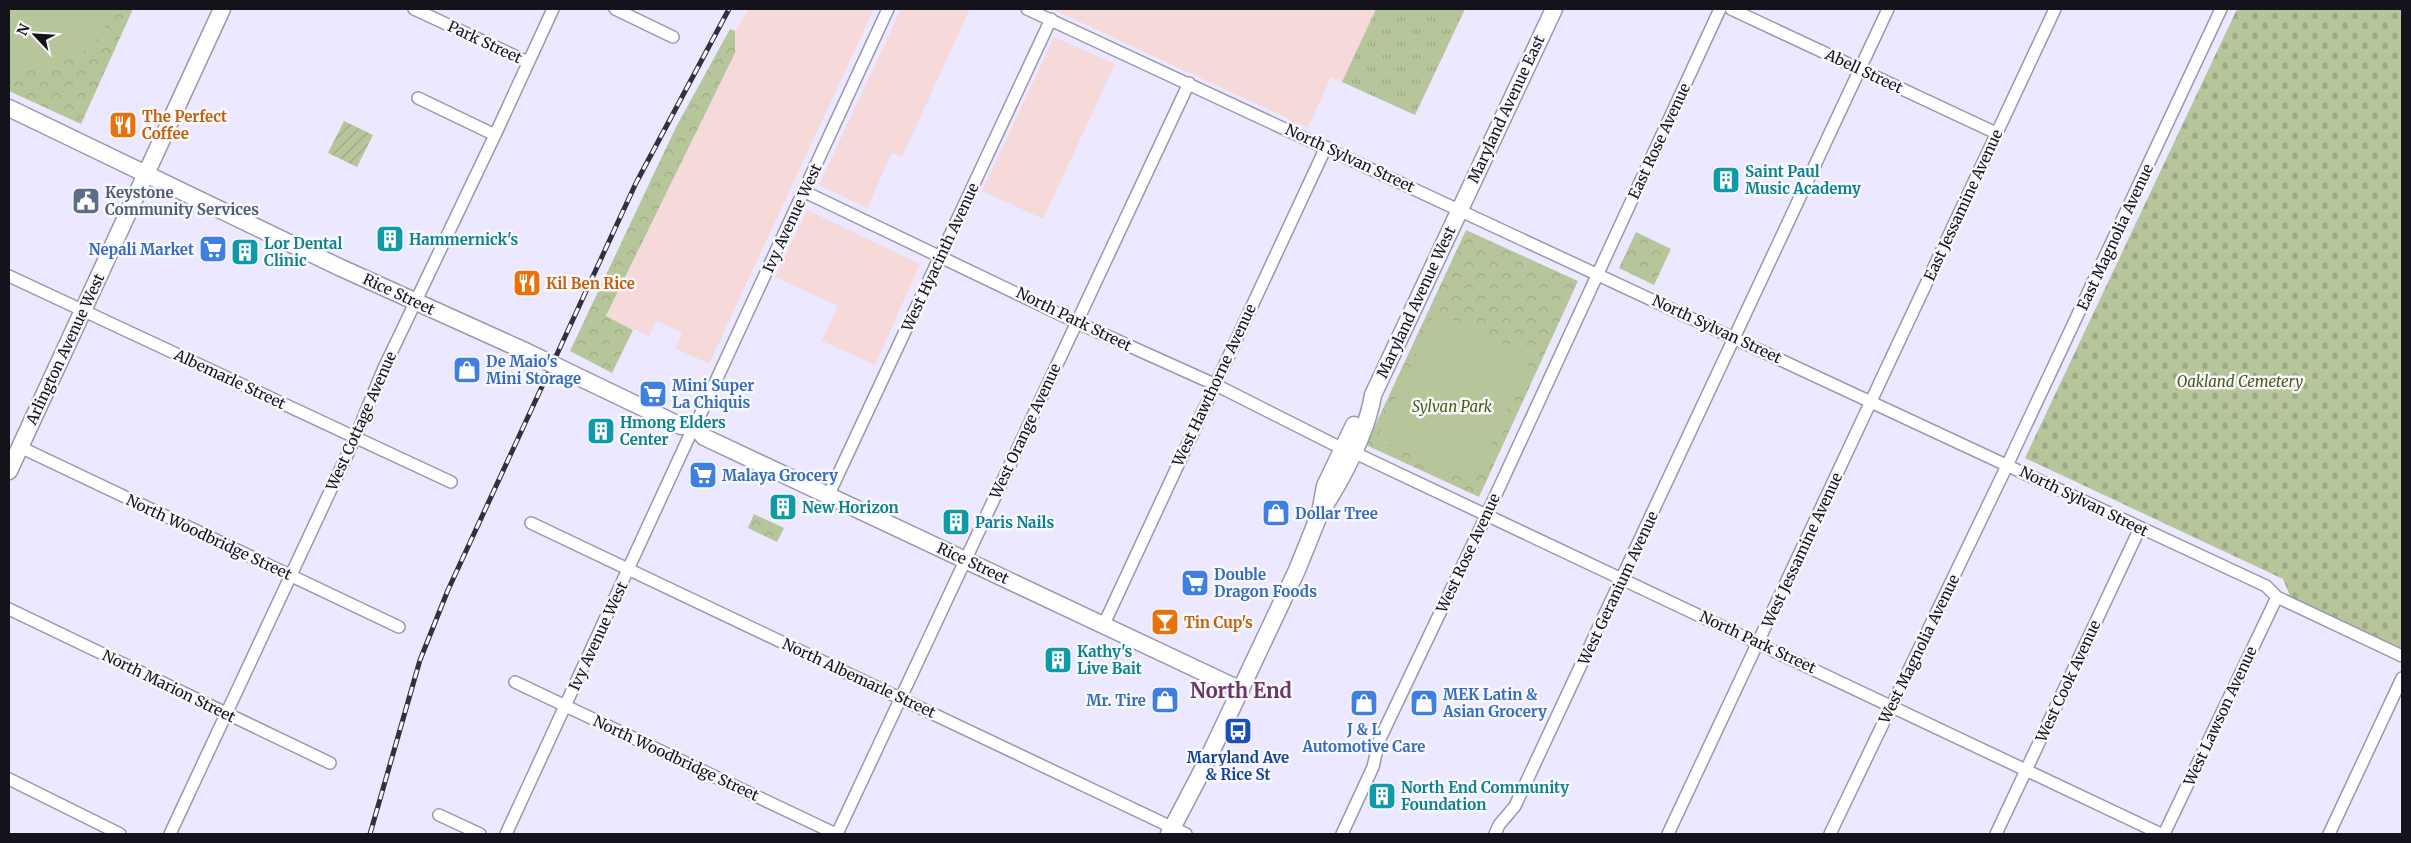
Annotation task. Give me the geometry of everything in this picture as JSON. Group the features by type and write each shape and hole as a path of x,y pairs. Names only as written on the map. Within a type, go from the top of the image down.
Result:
{"main road":[{"name":"Arlington Avenue West","path":"9,471 222,9"},
{"name":"Maryland Avenue East","path":"1458,210 1554,9"},
{"name":"Rice Street","path":"9,108 415,302 525,351 692,432 828,494 1241,690"},
{"name":"Maryland Avenue West","path":"1176,832 1297,570 1320,513 1335,489 1347,450 1349,436 1362,405 1372,395 1458,210"}],"street":[{"name":"Park Street","path":"414,9 528,62"},
{"name":"West Cottage Avenue","path":"170,834 355,438 415,302 553,9"},
{"path":"615,9 673,36"},
{"name":"Ivy Avenue West","path":"506,834 805,192 888,9"},
{"name":"North Sylvan Street","path":"1027,9 2008,464 2266,586 2277,597 2402,656"},
{"name":"East Rose Avenue","path":"1598,273 1720,9"},
{"name":"Abell Street","path":"1731,9 1996,133"},
{"name":"West Geranium Avenue","path":"1495,834 1499,825 1515,806 1888,9"},
{"name":"East Jessamine Avenue","path":"1871,401 2055,9"},
{"name":"East Magnolia Avenue","path":"2008,464 2222,9"},
{"name":"West Hyacinth Avenue","path":"828,494 1051,19"},
{"name":"West Orange Avenue","path":"837,834 1189,84"},
{"path":"418,98 495,135"},
{"name":"West Hawthorne Avenue","path":"1104,624 1214,384 1326,147"},
{"name":"North Park Street","path":"805,192 1076,322 1214,384 1347,450 2163,834"},
{"name":"West Rose Avenue","path":"1342,834 1372,767 1379,741 1598,273"},
{"name":"Albemarle Street","path":"9,276 451,482"},
{"name":"West Jessamine Avenue","path":"1668,834 1871,401"},
{"name":"North Woodbridge Street","path":"20,447 399,627"},
{"name":"West Magnolia Avenue","path":"1830,834 2008,464"},
{"name":"North Albemarle Street","path":"531,524 900,698 1176,832"},
{"name":"West Cook Avenue","path":"1996,834 2140,528"},
{"name":"West Lawson Avenue","path":"2163,834 2277,597"},
{"name":"North Marion Street","path":"9,609 330,763"},
{"path":"2328,834 2402,678"},
{"name":"North Woodbridge Street","path":"514,682 837,834"},
{"path":"9,779 120,834"},
{"path":"439,815 480,834"}],"shaded area":[{"path":"749,9 874,9 709,364 675,348 682,333 657,321 649,336 606,317 735,53 735,31"},
{"path":"901,9 970,9 902,157 892,153 867,208 819,185"},
{"path":"1052,9 1376,9 1342,82 1331,77 1308,128"},
{"path":"1054,37 1115,64 1043,219 982,191"},
{"path":"807,210 920,264 875,365 822,341 838,306 775,277"}],"green space":[{"path":"9,9 133,9 81,124 9,91"},
{"path":"9,9 113,9 107,24 98,38 86,49 72,58 57,64 25,67 9,64"},
{"path":"1376,9 1465,9 1415,115 1342,82"},
{"name":"Oakland Cemetery","path":"2237,9 2402,9 2402,649 2291,598 2283,579 2025,458"},
{"path":"730,29 735,31 735,53 606,316 633,330 612,373 570,351 676,127"},
{"path":"344,121 373,135 357,167 328,153"},
{"name":"Sylvan Park","path":"1466,230 1578,281 1479,497 1366,445"},
{"path":"1636,232 1671,249 1654,285 1619,268"},
{"path":"1436,312 1532,357 1473,483 1377,438"},
{"path":"754,514 784,528 777,542 748,528"}],"railway":[{"path":"370,834 420,660 448,590 636,183 729,9"}],"place":[{"name":"The Perfect Coffee","path":"123,125"},
{"name":"Saint Paul Music Academy","path":"1726,180"},
{"name":"Keystone Community Services","path":"86,201"},
{"name":"Hammernick's","path":"390,239"},
{"name":"Nepali Market","path":"213,249"},
{"name":"Lor Dental Clinic","path":"245,252"},
{"name":"Kil Ben Rice","path":"527,283"},
{"name":"De Maio's Mini Storage","path":"467,370"},
{"name":"Mini Super La Chiquis","path":"653,394"},
{"name":"Hmong Elders Center","path":"601,431"},
{"name":"Malaya Grocery","path":"703,475"},
{"name":"New Horizon","path":"783,507"},
{"name":"Dollar Tree","path":"1276,513"},
{"name":"Paris Nails","path":"956,522"},
{"name":"Double Dragon Foods","path":"1195,583"},
{"name":"Tin Cup's","path":"1165,622"},
{"name":"Kathy's Live Bait","path":"1058,660"},
{"name":"Mr. Tire","path":"1165,700"},
{"name":"J & L Automotive Care","path":"1364,703"},
{"name":"MEK Latin & Asian Grocery","path":"1424,703"},
{"name":"Maryland Ave & Rice St","path":"1238,731"},
{"name":"North End Community Foundation","path":"1382,796"}],"district":[{"name":"North End","path":"1241,690"}]}
